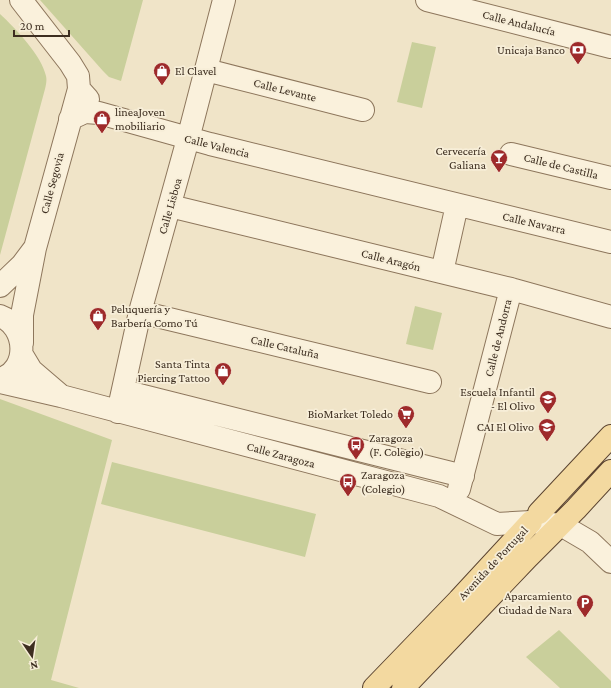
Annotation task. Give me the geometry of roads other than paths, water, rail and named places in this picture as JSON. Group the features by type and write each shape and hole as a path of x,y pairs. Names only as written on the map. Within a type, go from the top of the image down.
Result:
{"main road":[{"name":"Avenida de Portugal","path":"374,688 611,436"},
{"name":"Avenida de Portugal","path":"403,688 528,557 561,525 611,471"}],"street":[{"name":"Calle Lisboa","path":"118,412 140,312 170,206 224,0"},
{"name":"Calle Andalucía","path":"427,0 611,47"},
{"path":"20,4 70,63 78,76 80,89 98,113"},
{"name":"Calle Levante","path":"206,70 364,110"},
{"name":"Calle Segovia","path":"22,349 22,315 35,248 70,119 80,89"},
{"path":"70,119 85,112 98,113"},
{"name":"Calle Valencia","path":"98,113 188,139 457,205"},
{"name":"Calle de Castilla","path":"512,154 611,178"},
{"path":"442,272 457,205"},
{"name":"Calle Navarra","path":"457,205 611,242"},
{"name":"Calle Aragón","path":"170,206 511,289 611,317"},
{"name":"Calle Segovia","path":"0,286 22,265 35,248"},
{"name":"Calle de Andorra","path":"455,503 511,289"},
{"name":"Calle Cataluña","path":"140,312 430,382"},
{"name":"Calle Zaragoza","path":"0,316 14,324 19,333 22,349 31,370 61,396"},
{"path":"0,379 12,373 22,349"},
{"name":"Calle Zaragoza","path":"0,382 61,396 439,496 497,524 535,517 561,525"},
{"name":"Calle Zaragoza","path":"123,390 463,476"},
{"path":"497,524 502,553"},
{"path":"561,525 590,542 611,562"}],"place":[{"name":"Unicaja Banco","path":"578,65"},
{"name":"El Clavel","path":"162,86"},
{"name":"lineaJoven mobiliario","path":"102,134"},
{"name":"Cervecería Galiana","path":"499,173"},
{"name":"Peluquería y Barbería Como Tú","path":"98,331"},
{"name":"Santa Tinta Piercing Tattoo","path":"223,386"},
{"name":"Escuela Infantil - El Olivo","path":"548,414"},
{"name":"BioMarket Toledo","path":"406,429"},
{"name":"CAI El Olivo","path":"547,442"},
{"name":"Zaragoza (F. Colegio)","path":"356,460"},
{"name":"Zaragoza (Colegio)","path":"348,497"},
{"name":"Aparcamiento Ciudad de Nara","path":"585,618"}]}
